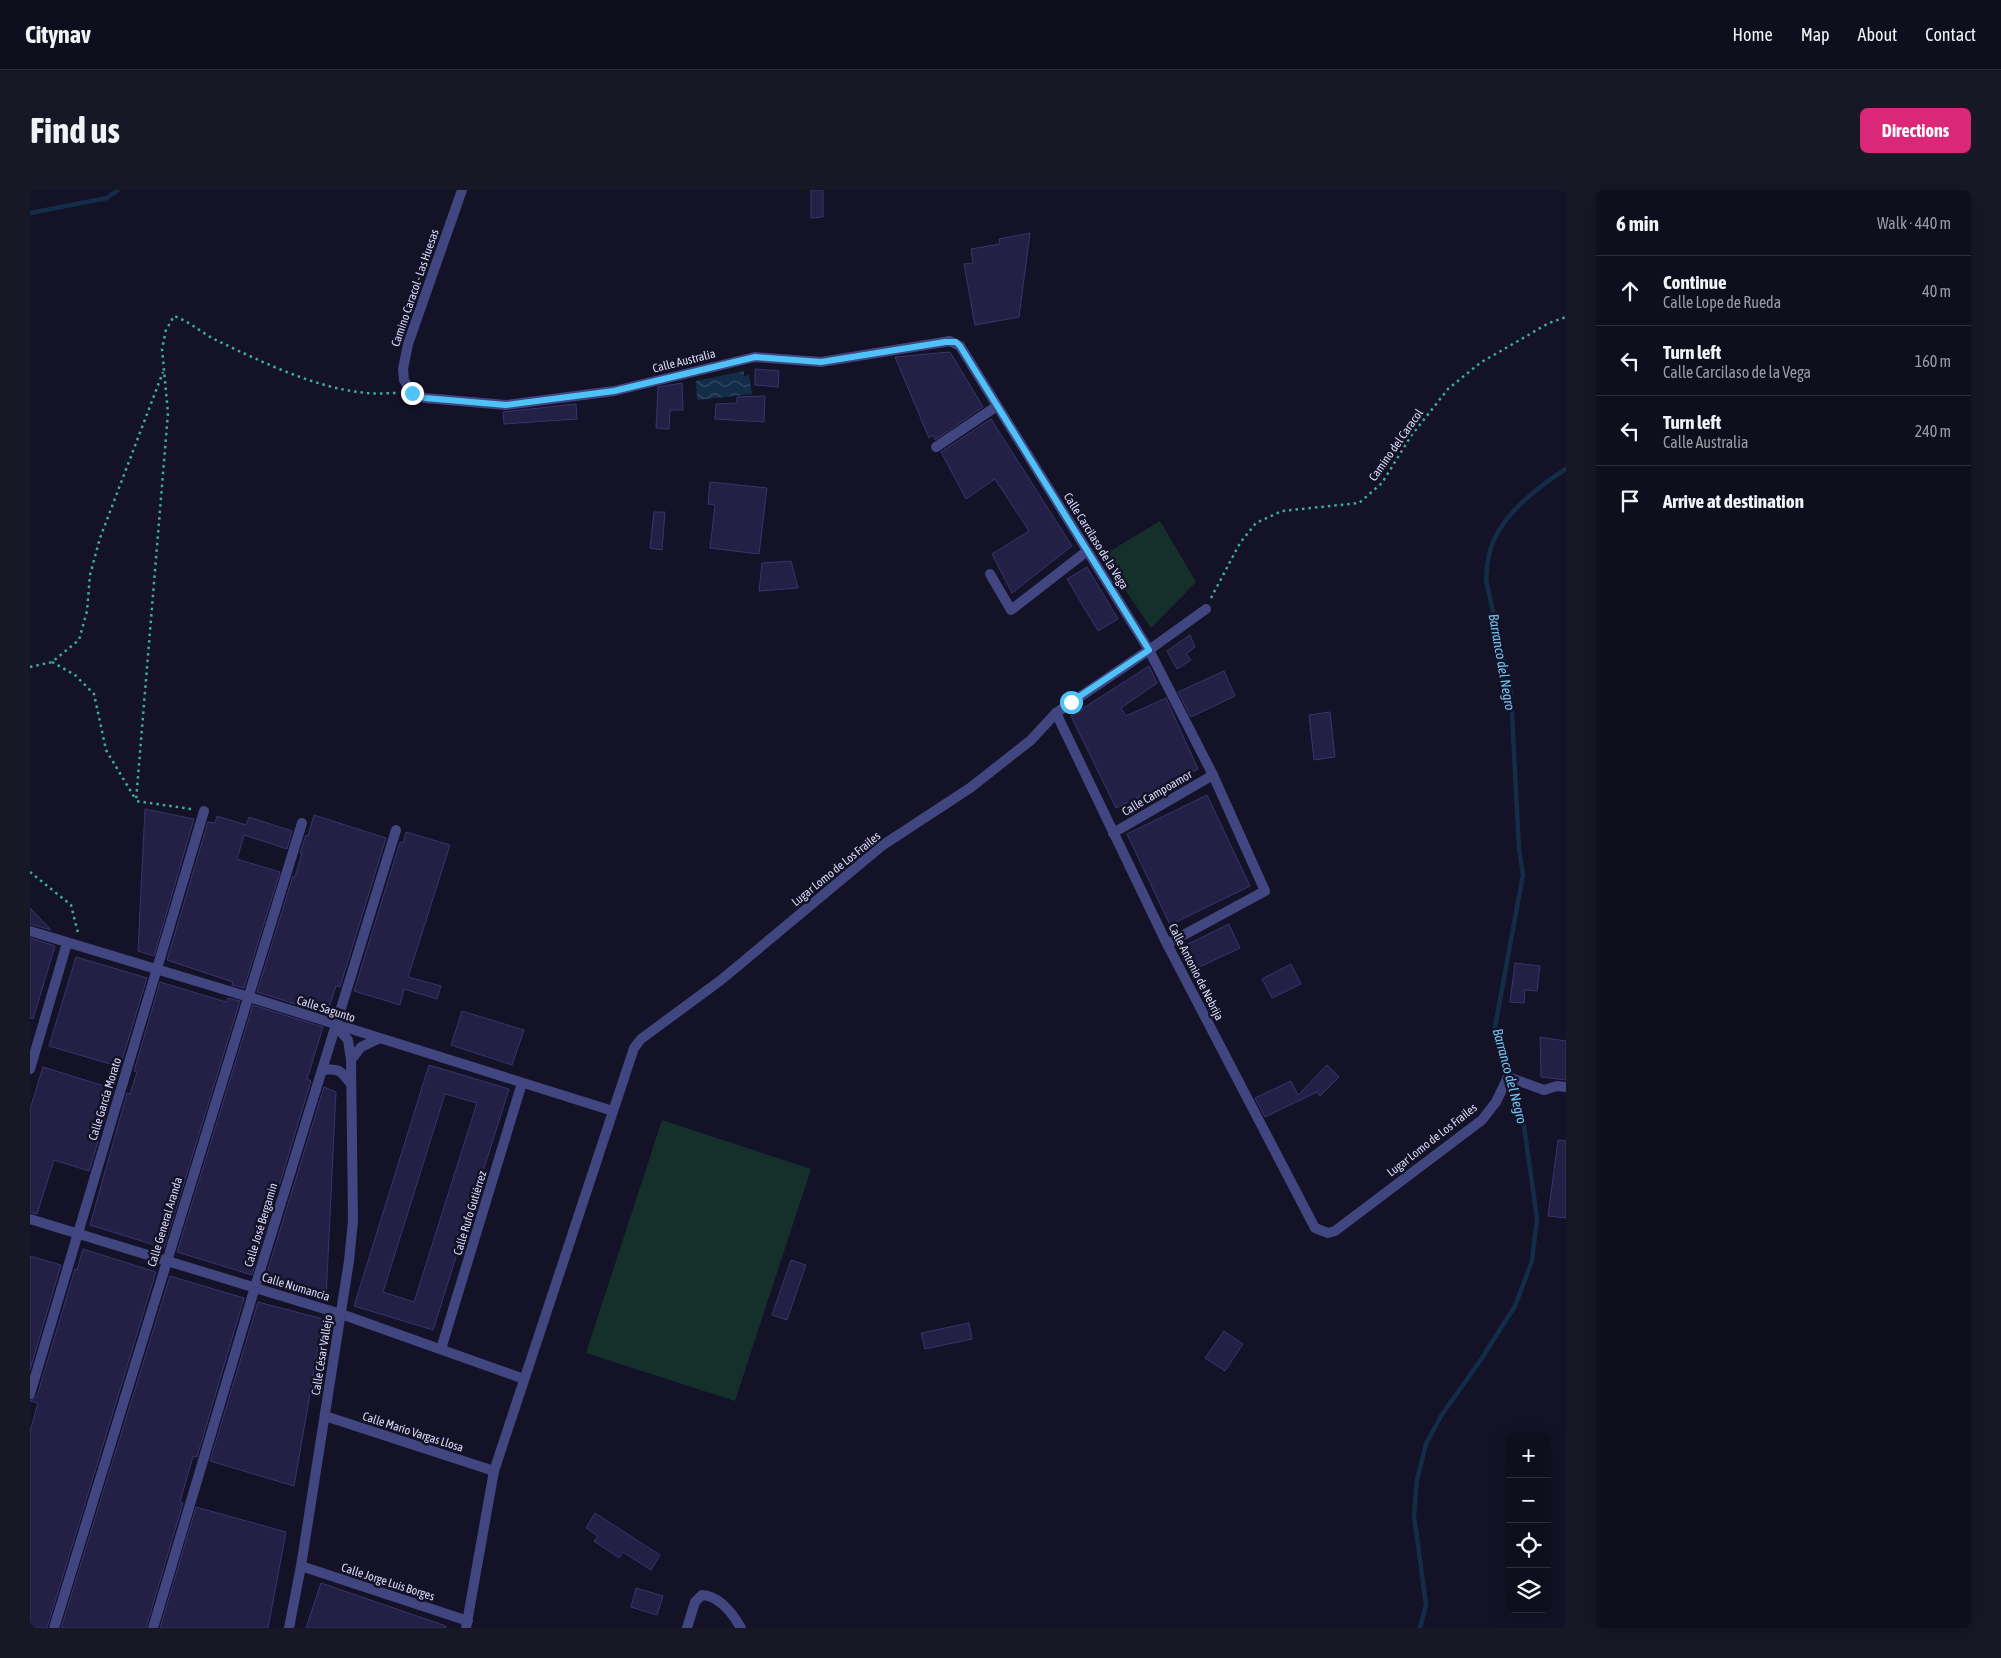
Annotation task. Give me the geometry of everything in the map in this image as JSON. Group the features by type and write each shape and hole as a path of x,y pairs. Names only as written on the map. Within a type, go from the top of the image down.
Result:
{"street":[{"name":"Camino Caracol - Las Huesas","path":"412,393 404,380 403,368 408,344 462,190"},
{"name":"Calle Australia","path":"412,393 425,398 506,405 614,391 755,357 821,362 950,341 960,346"},
{"name":"Calle Carcilaso de la Vega","path":"960,346 1149,650 1213,776 1265,891 1167,944"},
{"path":"936,447 997,406"},
{"path":"990,574 1011,610 1087,551"},
{"name":"Lugar Lomo de Los Frailes","path":"613,1112 634,1048 641,1039 721,980 883,845 970,788 1031,740 1056,713 1206,609"},
{"name":"Calle Antonio de Nebrija","path":"1056,713 1167,944 1315,1228 1328,1233"},
{"name":"Calle Campoamor","path":"1113,833 1213,776"},
{"name":"Calle García Morato","path":"30,1394 204,811"},
{"name":"Calle General Aranda","path":"54,1628 302,823"},
{"name":"Calle José Bergamin","path":"153,1628 255,1287 396,830"},
{"name":"Calle Sagunto","path":"30,931 249,997 613,1112"},
{"path":"30,1069 67,943"},
{"name":"Calle César Vallejo","path":"289,1628 325,1416 353,1221 351,1060 348,1040 336,1026"},
{"path":"351,1060 361,1048 378,1039"},
{"path":"322,1070 336,1068 343,1073 350,1084"},
{"name":"Lugar Lomo de Los Frailes","path":"1328,1233 1336,1231 1482,1120 1496,1102 1508,1077 1544,1090 1557,1086 1566,1087"},
{"name":"Calle Rufo Gutiérrez","path":"441,1349 522,1083"},
{"path":"467,1624 494,1471 613,1112"},
{"name":"Calle Numancia","path":"30,1219 341,1314 524,1379"},
{"name":"Calle Mario Vargas Llosa","path":"325,1416 494,1471"},
{"name":"Calle Jorge Luis Borges","path":"301,1566 467,1624"},
{"path":"687,1628 695,1602 702,1595 710,1596 728,1609 741,1628"}],"path":[{"path":"136,801 168,414 162,349 166,330 174,316 188,321 218,341 297,375 334,388 368,393 412,393"},
{"name":"Camino del Caracol","path":"1206,609 1240,543 1256,523 1282,511 1359,503 1382,484 1411,436 1448,390 1480,363 1549,323 1566,317"},
{"path":"30,667 52,662 79,640 87,611 90,575 100,538 163,370"},
{"path":"52,662 75,675 94,694 106,750 136,801"},
{"path":"136,801 204,811"},
{"path":"30,872 71,906 81,947"}],"green space":[{"path":"1160,521 1196,582 1151,628 1102,556"},
{"path":"662,1120 811,1169 735,1401 586,1353"}],"water":[{"path":"744,371 744,376 749,375 752,394 697,400 696,381"}],"building":[{"path":"811,190 823,190 823,217 811,218"},
{"path":"1030,233 1019,317 975,325 964,264 973,263 971,249 1000,244 999,239"},
{"path":"950,352 983,407 935,440 933,435 929,438 895,357"},
{"path":"755,369 779,371 778,387 755,385"},
{"path":"682,383 683,410 670,410 669,429 656,428 658,387"},
{"path":"765,396 764,422 715,419 716,404 737,403 737,397"},
{"path":"576,404 577,419 504,424 503,412"},
{"path":"991,419 1072,546 1012,593 992,554 1029,531 995,479 966,499 941,452"},
{"path":"710,482 767,488 759,554 710,548 715,505 708,504"},
{"path":"654,512 665,512 662,550 650,548"},
{"path":"791,561 798,588 759,591 762,563"},
{"path":"1087,567 1118,619 1098,631 1067,579"},
{"path":"1190,635 1195,647 1186,654 1191,660 1177,669 1167,651"},
{"path":"1149,666 1157,683 1121,708 1126,716 1166,698 1198,769 1116,808 1071,716"},
{"path":"1224,671 1235,696 1191,717 1178,692"},
{"path":"1330,712 1335,757 1314,760 1309,715"},
{"path":"1207,795 1250,886 1170,925 1127,834"},
{"path":"145,809 194,819 154,956 138,951"},
{"path":"314,815 386,838 340,987 336,986 327,1014 257,992 293,876 295,877 302,853 300,853 306,835 308,836"},
{"path":"217,816 246,825 249,817 292,831 287,849 244,835 237,859 280,872 244,988 232,985 233,982 167,960 208,822 215,823"},
{"path":"406,832 450,845 408,977 441,986 437,999 404,989 400,1005 354,991 400,842 403,843"},
{"path":"30,908 51,930 30,924"},
{"path":"1229,924 1240,948 1191,971 1180,948"},
{"path":"30,938 55,946 33,1019 30,1018"},
{"path":"76,957 147,978 120,1067 49,1046"},
{"path":"1515,963 1540,966 1537,991 1525,990 1524,1003 1510,1002"},
{"path":"1291,964 1301,984 1272,998 1262,979"},
{"path":"160,982 226,1002 228,998 240,1001 164,1248 90,1225 127,1093 130,1094 137,1072 134,1071"},
{"path":"253,1005 323,1027 307,1079 311,1081 252,1275 177,1252"},
{"path":"462,1011 524,1030 512,1065 451,1045"},
{"path":"1540,1037 1566,1041 1566,1080 1541,1077"},
{"path":"429,1065 509,1089 433,1330 354,1306","holes":["445,1094 477,1103 414,1302 383,1292"]},
{"path":"1327,1065 1339,1077 1320,1096 1317,1092 1265,1117 1255,1098 1291,1081 1298,1095"},
{"path":"43,1067 114,1089 89,1171 54,1160 37,1214 30,1212 30,1109"},
{"path":"324,1087 336,1092 326,1298 265,1279"},
{"path":"1558,1140 1566,1141 1566,1218 1548,1216"},
{"path":"83,1249 156,1272 47,1628 30,1628 30,1431 38,1403 30,1401 37,1396 75,1269 77,1270"},
{"path":"30,1256 61,1265 30,1370"},
{"path":"791,1260 806,1265 787,1320 772,1315"},
{"path":"170,1276 244,1298 197,1457 193,1456 180,1502 183,1503 146,1628 61,1628"},
{"path":"258,1302 323,1319 294,1486 210,1461"},
{"path":"969,1323 972,1339 925,1349 921,1333"},
{"path":"1224,1331 1243,1344 1225,1371 1205,1358"},
{"path":"196,1507 286,1532 268,1628 160,1628"},
{"path":"595,1513 660,1555 651,1570 623,1552 619,1558 594,1541 598,1536 586,1528"},
{"path":"321,1583 446,1626 446,1628 306,1628"},
{"path":"636,1588 663,1596 657,1615 631,1607"}],"waterway":[{"path":"30,213 107,198 118,190"},
{"name":"Barranco del Negro","path":"1420,1628 1426,1605 1414,1515 1417,1480 1426,1444 1441,1416 1482,1358 1515,1306 1532,1261 1537,1218 1524,1126 1508,1077 1495,1027 1523,875 1519,849 1511,694 1486,580 1487,564 1493,543 1508,518 1536,490 1566,469"}],"route":[{"path":"412,393 425,398 506,405 614,391 755,357 768,356 805,362 821,362 950,341 956,342 1149,650 1071,702"}]}
